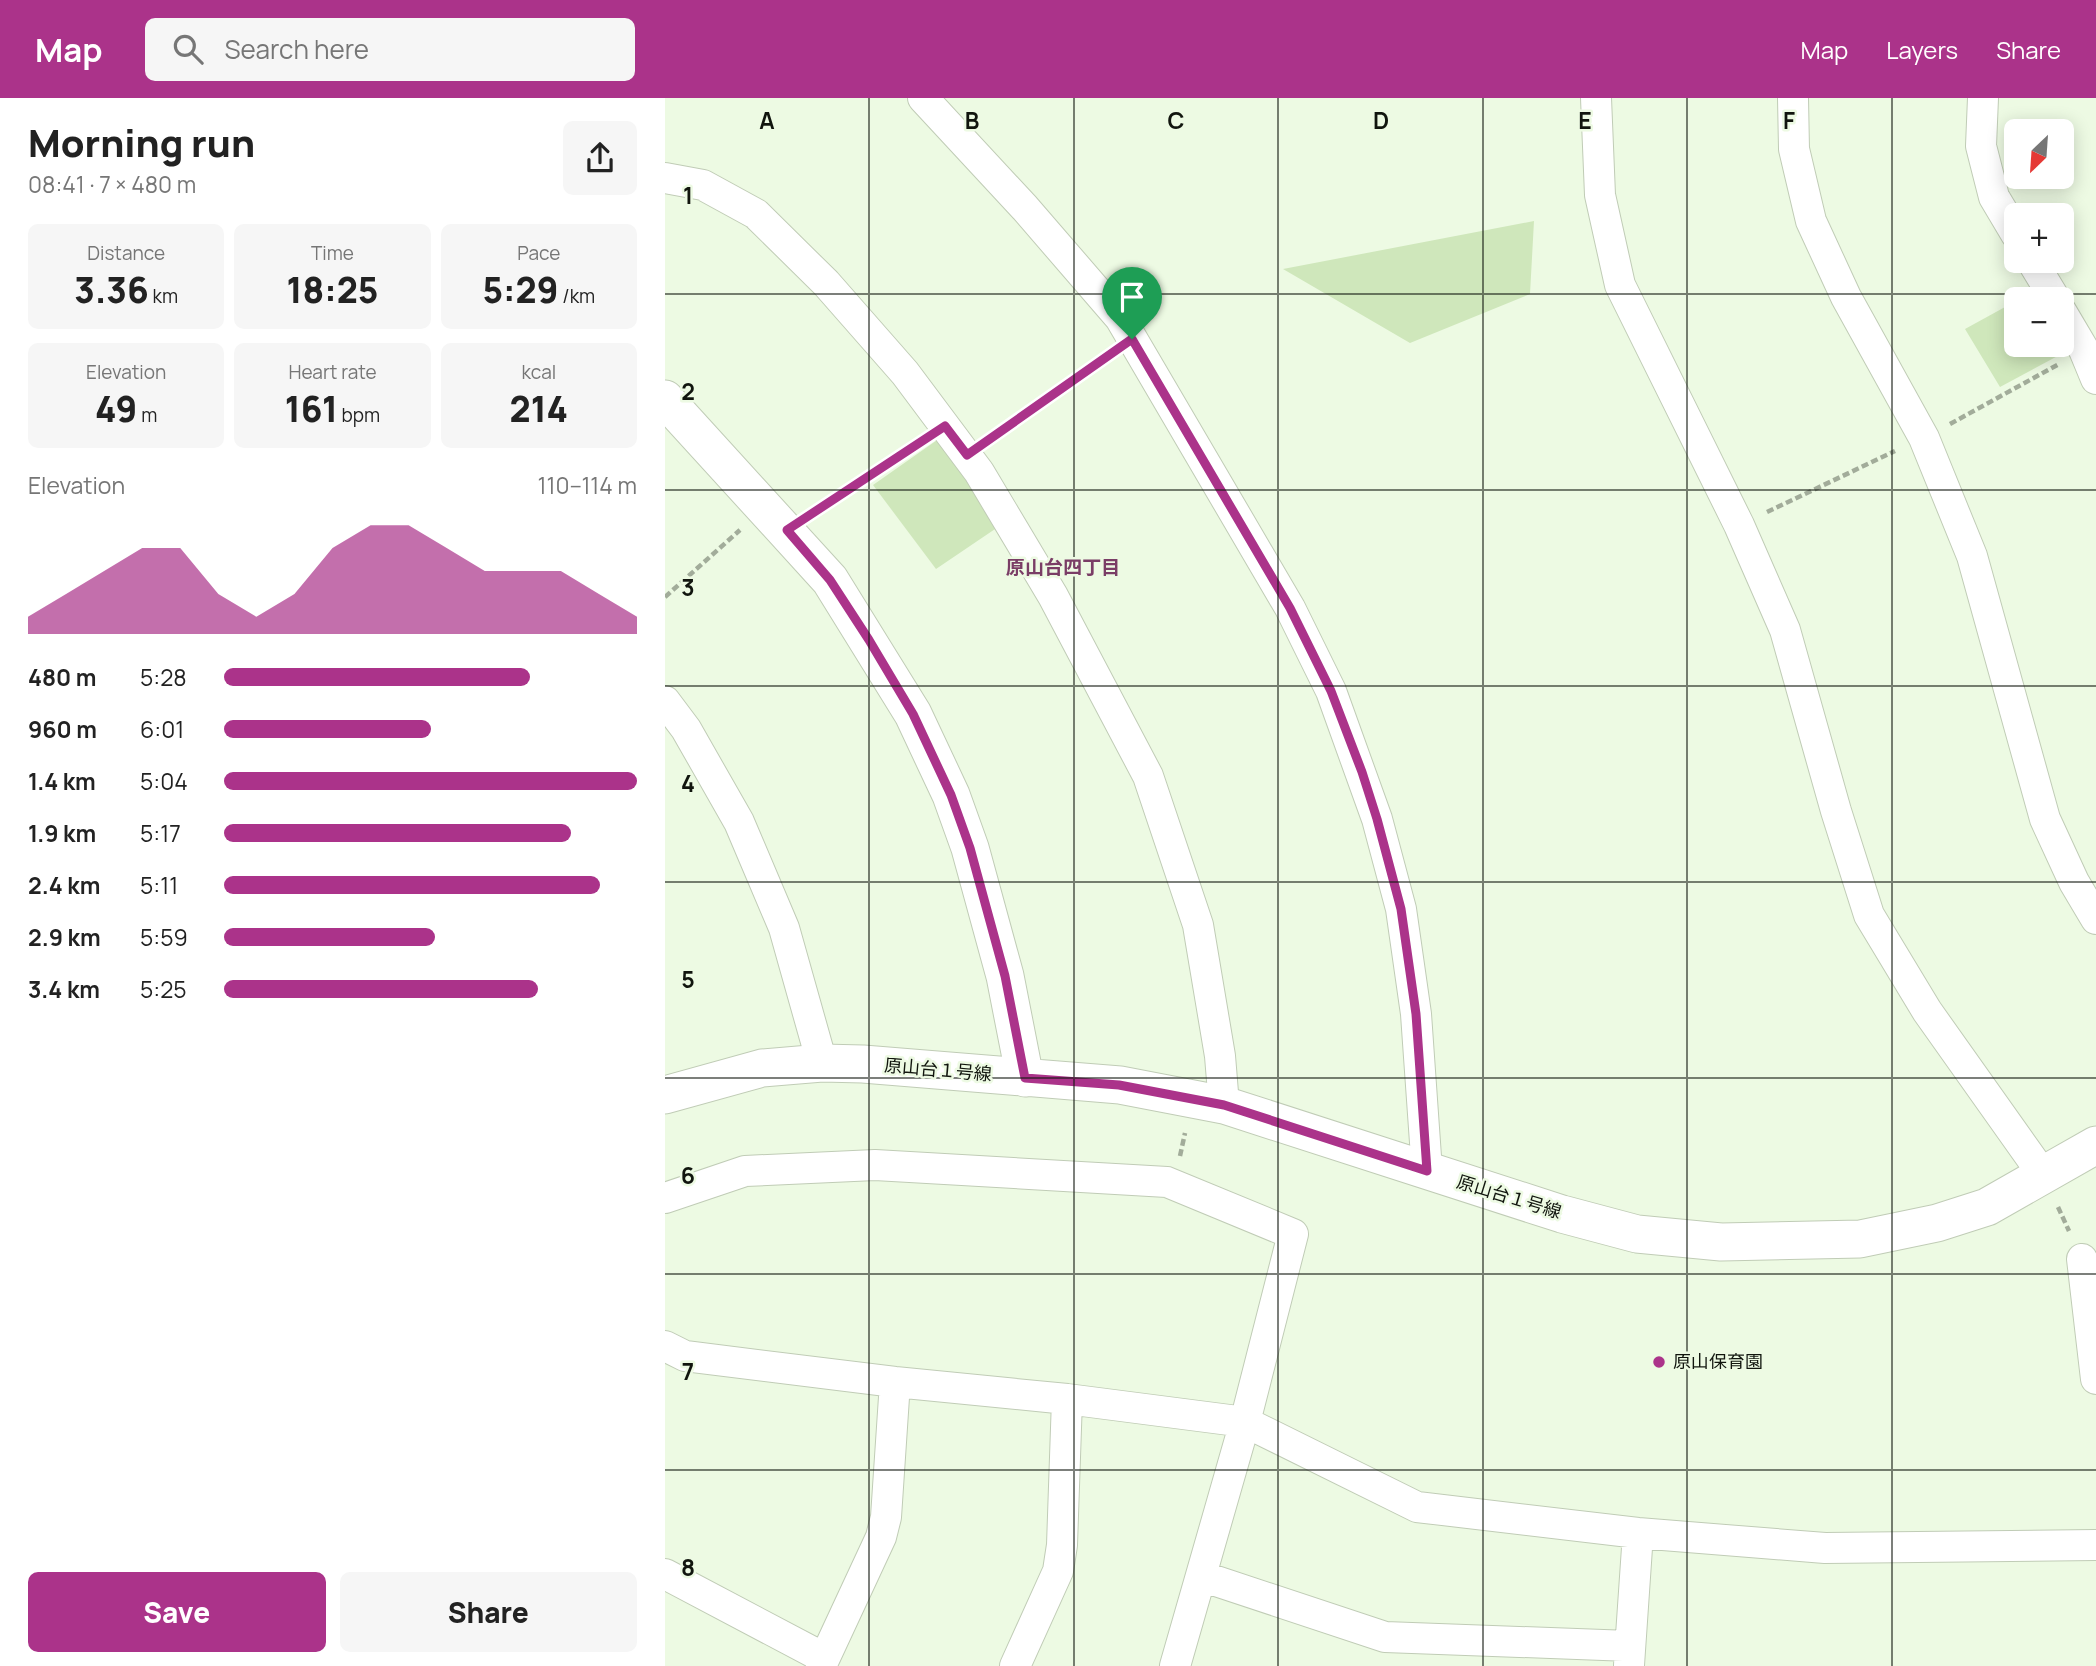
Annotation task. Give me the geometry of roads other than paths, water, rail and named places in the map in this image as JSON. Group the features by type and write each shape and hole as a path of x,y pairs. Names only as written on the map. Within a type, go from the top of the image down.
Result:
{"street":[{"path":"923,98 1043,228 1121,318 1290,608 1331,691 1362,772 1401,909 1416,1014 1427,1171"},
{"path":"1597,98 1595,108 1600,195 1620,285 1739,525 1785,630 1836,811 1869,915 1927,1012 2044,1176"},
{"path":"1793,98 1794,149 1811,221 1846,297 1924,438 1972,556 2045,819 2074,881 2096,919"},
{"path":"1983,98 1981,146 1994,197 2004,214"},
{"path":"665,178 703,185 756,214 826,283 905,373 967,455 1053,596 1148,776 1198,925 1220,1056 1224,1105"},
{"path":"2074,332 2096,379"},
{"path":"665,399 830,580 913,714 951,795 970,848 1005,976 1025,1078"},
{"path":"665,701 687,729 739,822 784,928 823,1063"},
{"name":"原山台１号線","path":"665,1095 762,1068 823,1063 1119,1085 1224,1105 1562,1214 1637,1234 1721,1242 1860,1239 1937,1223 1987,1206 2096,1145"},
{"path":"665,1199 745,1171 875,1165 1167,1182 1293,1234 1245,1422 1175,1666"},
{"path":"2082,1259 2096,1379"},
{"path":"665,1346 685,1356 1245,1422 1417,1507 1638,1533 1825,1548 2096,1545"},
{"path":"665,1574 823,1662 881,1537 886,1517 895,1382"},
{"path":"1015,1666 1058,1571 1062,1545 1067,1399"},
{"path":"1201,1576 1385,1637 1630,1656 1638,1533"}],"place":[{"name":"原山保育園","path":"1659,1362"}],"district":[{"name":"原山台四丁目","path":"1063,567"}]}
